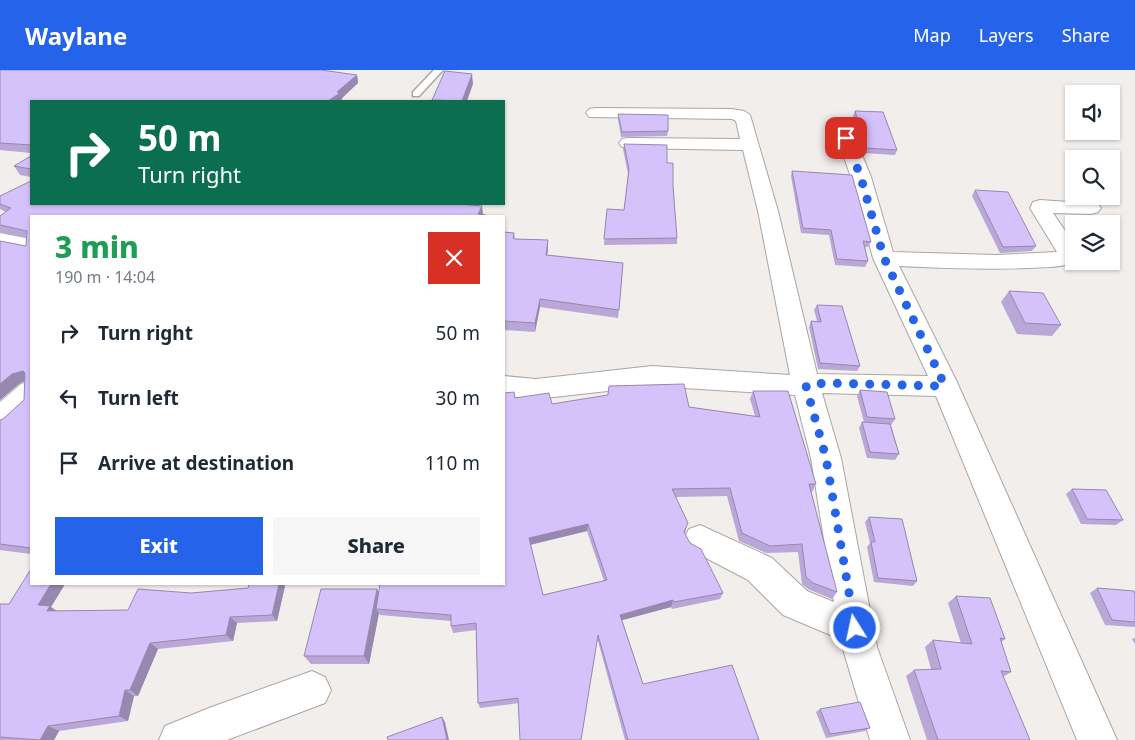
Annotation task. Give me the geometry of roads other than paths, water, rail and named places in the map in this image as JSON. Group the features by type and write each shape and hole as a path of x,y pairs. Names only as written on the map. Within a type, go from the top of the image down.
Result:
{"street":[{"path":"595,113 738,114 744,119 768,210 806,386 826,458 855,628 863,663 890,740"},
{"path":"846,138 861,178 884,258 944,384 1097,740"},
{"path":"628,143 750,145"},
{"path":"884,258 960,262 1021,262 1063,259 1069,257 1067,250 1040,206 1091,208"},
{"path":"0,240 30,246"},
{"path":"505,386 536,389 652,376 806,386 824,383 887,386 939,386 944,384"},
{"path":"0,418 30,392"},
{"path":"700,539 760,569 795,603 855,628"},
{"path":"179,740 209,727 312,690"}],"lane":[{"path":"416,94 439,70"}]}
